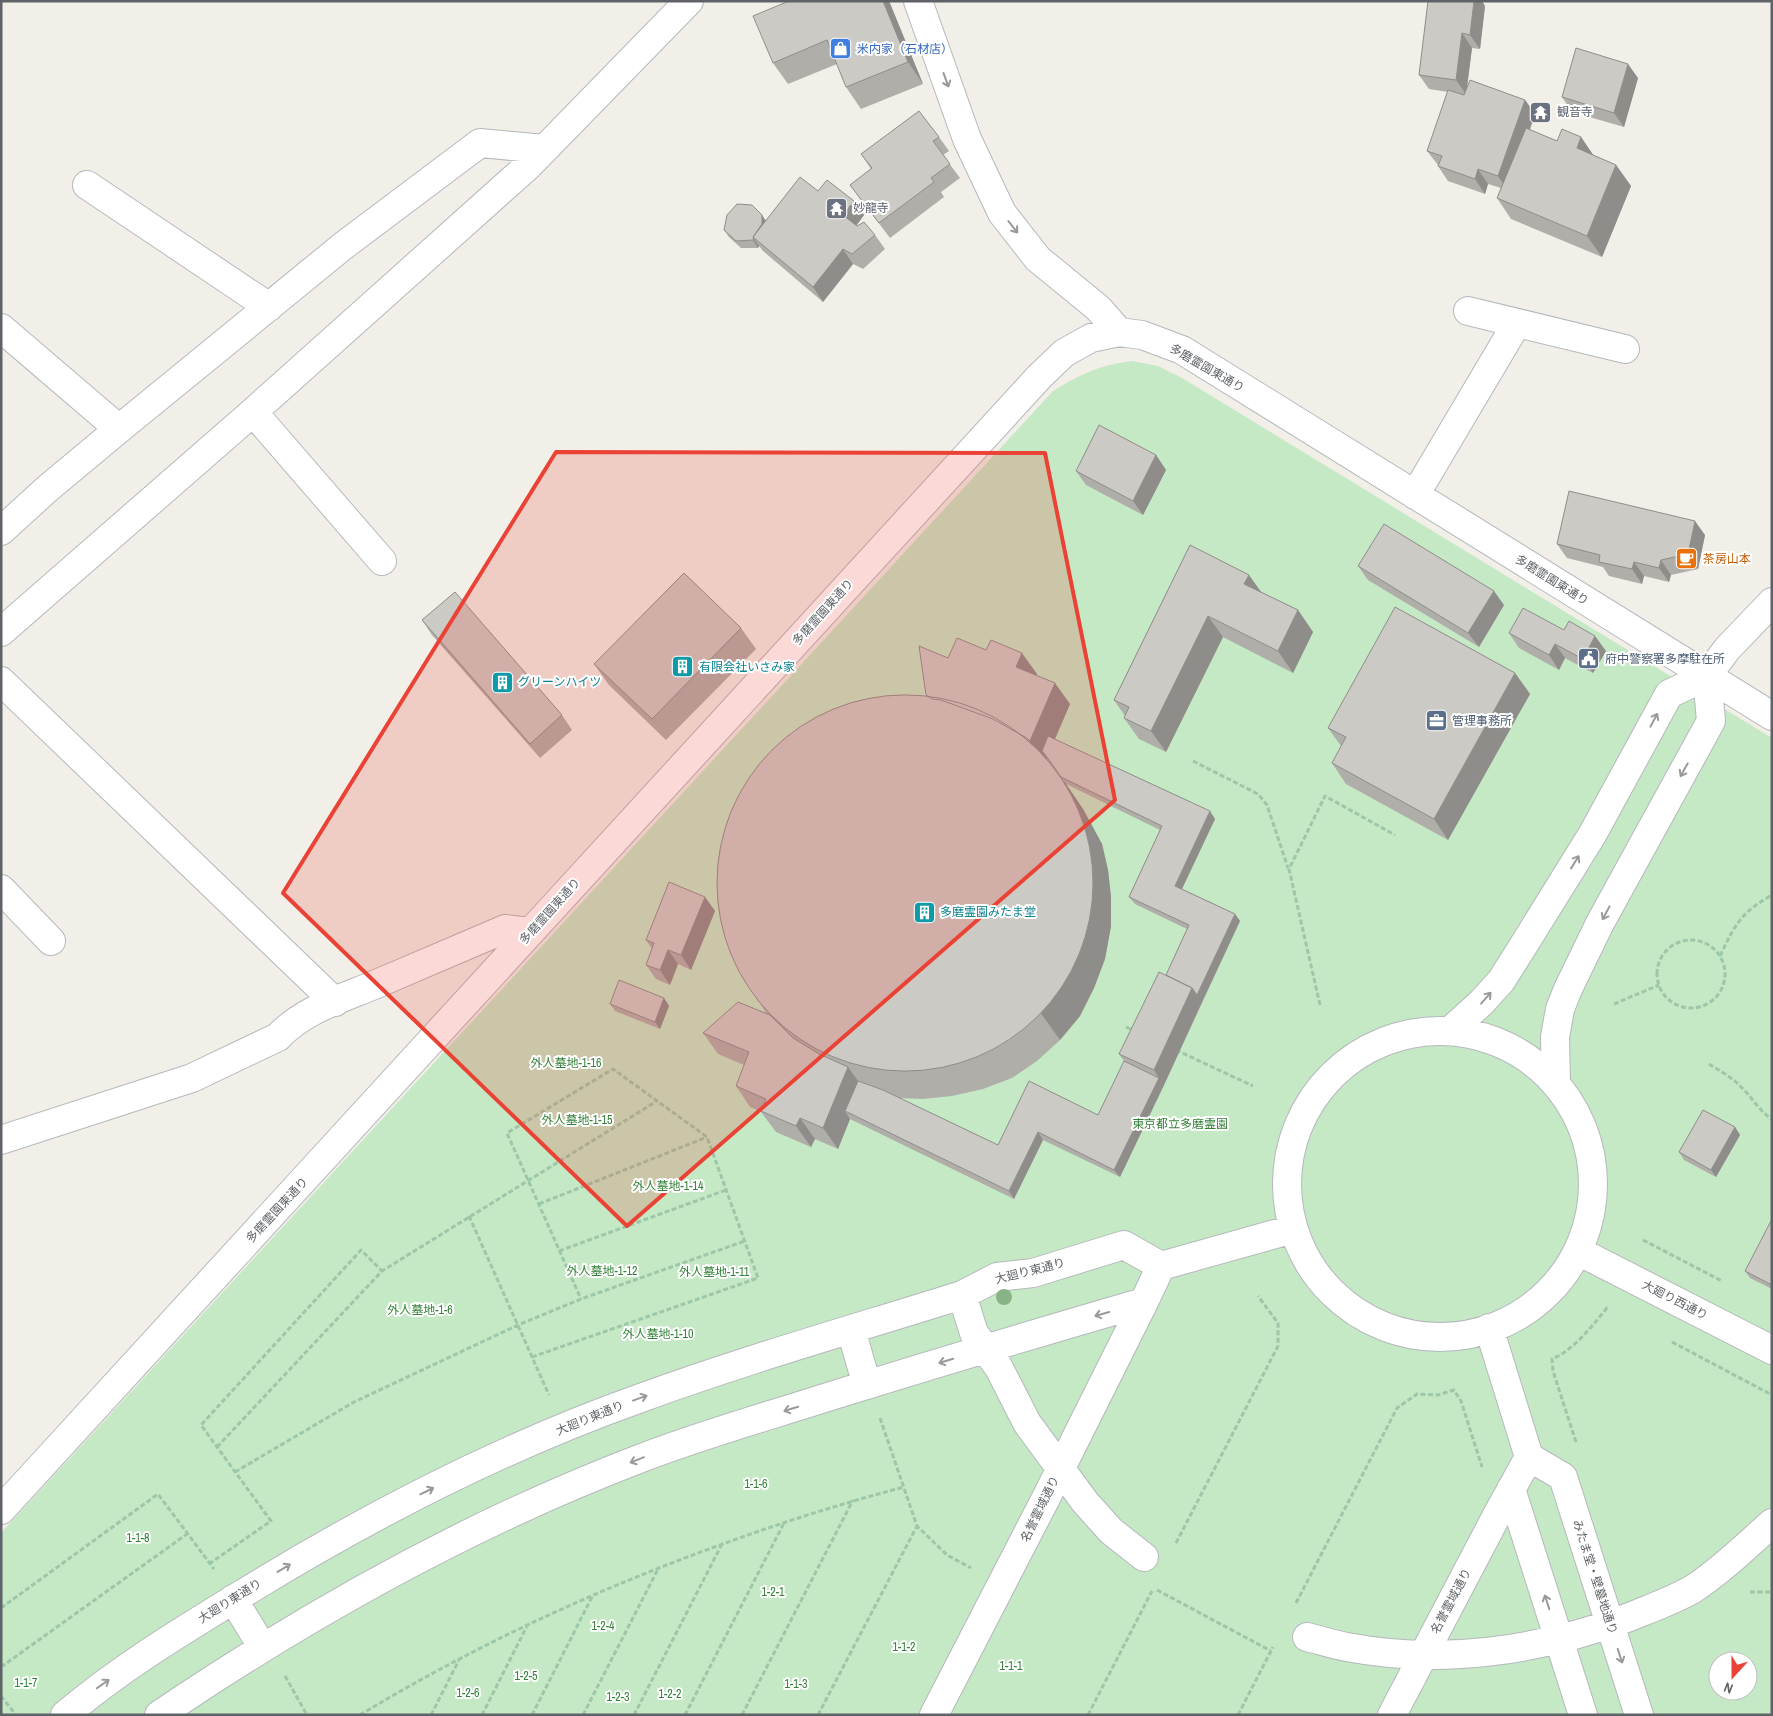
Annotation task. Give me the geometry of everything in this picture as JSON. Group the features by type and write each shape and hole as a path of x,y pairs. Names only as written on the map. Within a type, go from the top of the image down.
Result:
{"street":[{"path":"1,632 253,412 529,165 689,1"},
{"path":"918,1 967,139 1002,213 1038,259 1098,308 1119,332"},
{"path":"1,531 47,489 119,429 343,246 480,144 544,149"},
{"path":"87,185 269,307"},
{"path":"1468,311 1625,349"},
{"path":"1415,495 1517,323"},
{"path":"1,328 119,429"},
{"name":"多磨霊園東通り","path":"1,1510 1039,377 1064,353 1092,338 1119,332 1142,335 1182,350 1772,716"},
{"path":"253,412 382,561"},
{"path":"1450,1031 1481,1003 1501,981 1592,836 1668,694 1708,676 1727,649 1772,602"},
{"path":"1556,1084 1555,1037 1560,1009 1600,923 1710,721 1708,676"},
{"path":"1,681 335,1002"},
{"path":"1,889 51,941"},
{"path":"1,1140 192,1078 278,1037 288,1026 305,1015 335,1002 505,929 530,932"},
{"path":"1450,1031 1479,1036 1508,1046 1534,1063 1556,1084 1573,1107 1585,1134 1592,1164 1592,1201 1588,1223 1578,1251 1562,1277 1541,1299 1517,1316 1489,1328 1460,1336 1430,1337 1400,1332 1371,1321 1346,1305 1324,1284 1307,1260 1293,1229 1287,1204 1286,1174 1291,1144 1302,1116 1317,1091 1338,1068 1363,1051 1390,1039 1420,1032 1450,1031"},
{"path":"159,1715 263,1648 400,1568 529,1505 638,1459 698,1437 1144,1302 1161,1266 1293,1229"},
{"name":"大廻り東通り","path":"65,1715 90,1694 143,1656 334,1538 457,1476 564,1428 636,1399 715,1372 962,1296 997,1277 1033,1273 1124,1245 1161,1266"},
{"name":"大廻り西通り","path":"1578,1251 1772,1350"},
{"path":"962,1296 974,1333 999,1368 1026,1423 1059,1470 1085,1502 1111,1530 1144,1557"},
{"name":"名誉霊域通り","path":"934,1715 1050,1491 1144,1302"},
{"path":"1489,1328 1529,1457 1511,1488 1583,1715"},
{"path":"850,1330 867,1385"},
{"name":"みたま堂・壁墓地通り","path":"1529,1457 1563,1477 1639,1715"},
{"name":"名誉霊域通り","path":"1392,1715 1511,1488"},
{"path":"1307,1637 1347,1647 1393,1653 1423,1654 1488,1652 1560,1639 1610,1624 1661,1605 1692,1589 1721,1568 1772,1523"},
{"path":"233,1599 263,1648"}],"path":[{"path":"1193,760 1258,794 1267,805 1289,869 1320,1004"},
{"path":"1289,869 1325,796 1396,835"},
{"path":"1720,956 1735,924 1756,904 1772,896"},
{"path":"1691,939 1703,942 1713,948 1720,956 1724,966 1725,977 1719,992 1708,1003 1698,1007 1687,1008 1677,1005 1668,999 1660,990 1659,985 1657,967 1662,956 1669,947 1680,942 1691,939"},
{"path":"1614,1004 1659,985"},
{"path":"1126,1026 1142,1034"},
{"path":"1168,1046 1253,1086"},
{"path":"1708,1064 1728,1075 1742,1087 1752,1101 1772,1119"},
{"path":"532,1357 758,1278 707,1137 613,1069 507,1133 581,1299"},
{"path":"217,1447 382,1271 656,1101"},
{"path":"538,1204 707,1137"},
{"path":"559,1251 726,1190"},
{"path":"470,1216 564,1428"},
{"path":"1643,1240 1728,1284"},
{"path":"235,1472 354,1402 518,1325 581,1299 745,1241"},
{"path":"209,1564 271,1521 201,1424 361,1250 382,1271"},
{"path":"1175,1546 1278,1346 1278,1323 1258,1296"},
{"path":"1577,1445 1553,1371 1552,1359 1575,1344 1607,1308 1614,1311"},
{"path":"1666,1339 1772,1395"},
{"path":"1295,1605 1397,1408 1417,1394 1438,1394 1454,1390 1461,1401 1484,1474"},
{"path":"878,1410 917,1526 947,1555 972,1568"},
{"path":"360,1715 407,1686 460,1658 528,1624 593,1595 722,1544 854,1500 904,1487"},
{"path":"1,1608 158,1494 218,1575"},
{"path":"742,1715 854,1500"},
{"path":"685,1715 784,1523"},
{"path":"818,1715 917,1526"},
{"path":"1,1667 187,1534"},
{"path":"634,1715 722,1544"},
{"path":"583,1715 659,1568"},
{"path":"1088,1715 1154,1588 1271,1651"},
{"path":"532,1715 593,1595"},
{"path":"482,1715 528,1624"},
{"path":"1238,1715 1275,1644"},
{"path":"430,1715 460,1658"},
{"path":"283,1673 307,1715"},
{"path":"1,1696 16,1715"}],"highlighted area":[{"path":"556,452 1045,453 1115,800 627,1226 283,893"}],"green space":[{"name":"東京都立多磨霊園","path":"1132,361 1158,366 1182,378 1772,738 1772,1715 1,1715 1,1533 1053,391 1091,371"}],"building":[{"name":"米内家（石材店）","path":"789,1 883,1 908,62 846,87 827,40 773,63 753,16"},
{"path":"1428,1 1474,1 1470,35 1462,33 1456,80 1419,75"},
{"path":"1576,48 1628,64 1614,113 1562,97"},
{"path":"1470,80 1525,100 1498,176 1478,169 1475,179 1438,166 1442,156 1427,151 1448,90 1464,95"},
{"path":"919,111 939,137 933,141 950,164 931,178 934,182 879,223 850,185 872,168 861,154"},
{"path":"1526,128 1557,141 1562,129 1581,137 1577,148 1616,165 1587,236 1497,198"},
{"path":"800,177 818,191 827,180 854,201 843,215 857,226 864,222 875,235 852,254 843,249 813,287 753,237"},
{"path":"737,204 752,205 762,215 762,224 753,240 736,241 724,230 727,215"},
{"path":"1099,425 1156,455 1133,501 1076,471"},
{"path":"1569,491 1695,521 1688,554 1661,560 1659,568 1634,562 1632,569 1599,562 1600,555 1557,544"},
{"path":"1384,524 1494,591 1468,633 1358,566"},
{"path":"1190,545 1249,575 1244,584 1298,610 1278,651 1208,616 1151,731 1124,718 1129,707 1114,700"},
{"name":"有限会社いさみ家","path":"684,573 741,628 652,719 594,664"},
{"name":"グリーンハイツ","path":"455,592 562,715 530,744 422,620"},
{"name":"管理事務所","path":"1395,607 1515,673 1434,819 1332,763 1346,737 1328,728"},
{"path":"1523,608 1564,630 1569,621 1595,636 1583,659 1555,644 1549,655 1509,633"},
{"path":"957,638 986,650 991,640 1022,653 1016,667 1055,683 1030,741 993,719 941,700 932,699 926,695 919,646 948,658"},
{"name":"多磨霊園みたま堂","path":"905,695 942,699 977,710 1009,727 1038,750 1061,779 1078,811 1089,846 1093,883 1089,920 1078,955 1061,987 1038,1016 1009,1039 977,1056 942,1067 905,1071 868,1067 833,1056 801,1039 772,1016 749,987 732,955 721,920 717,883 721,846 732,811 749,779 772,750 801,727 833,710 868,699"},
{"path":"1048,736 1210,811 1175,886 1235,914 1197,995 1192,988 1166,975 1189,925 1129,897 1162,826 1061,777 1042,751"},
{"path":"669,882 705,897 681,955 668,950 660,970 646,965 654,943 646,940"},
{"path":"1159,972 1192,988 1154,1070 1119,1054"},
{"path":"619,980 664,998 655,1022 610,1004"},
{"path":"738,1002 770,1015 793,1038 819,1054 848,1067 823,1128 800,1118 796,1126 761,1111 766,1099 736,1086 749,1052 703,1033"},
{"path":"1124,1061 1159,1078 1114,1170 1038,1132 1009,1191 845,1111 858,1081 883,1090 998,1145 1029,1081 1098,1115"},
{"path":"1703,1110 1735,1127 1711,1170 1679,1152"},
{"path":"1772,1219 1772,1285 1745,1271"}],"place":[{"name":"米内家（石材店）","path":"841,49"},
{"name":"観音寺","path":"1541,112"},
{"name":"妙龍寺","path":"837,208"},
{"name":"茶房山本","path":"1687,559"},
{"name":"府中警察署多摩駐在所","path":"1589,659"},
{"name":"有限会社いさみ家","path":"683,667"},
{"name":"グリーンハイツ","path":"502,682"},
{"name":"管理事務所","path":"1436,721"},
{"name":"多磨霊園みたま堂","path":"924,912"}],"park label":[{"name":"外人墓地-1-16","path":"566,1063"},
{"name":"外人墓地-1-15","path":"577,1120"},
{"name":"外人墓地-1-14","path":"668,1186"},
{"name":"外人墓地-1-12","path":"602,1271"},
{"name":"外人墓地-1-11","path":"714,1272"},
{"name":"外人墓地-1-6","path":"420,1310"},
{"name":"外人墓地-1-10","path":"658,1334"},
{"name":"1-1-6","path":"756,1484"},
{"name":"1-1-8","path":"138,1538"},
{"name":"1-2-1","path":"773,1592"},
{"name":"1-2-4","path":"603,1626"},
{"name":"1-1-2","path":"904,1647"},
{"name":"1-1-1","path":"1011,1666"},
{"name":"1-2-5","path":"526,1676"},
{"name":"1-1-7","path":"26,1683"},
{"name":"1-1-3","path":"796,1684"},
{"name":"1-2-6","path":"468,1693"},
{"name":"1-2-2","path":"670,1694"},
{"name":"1-2-3","path":"618,1697"}]}
